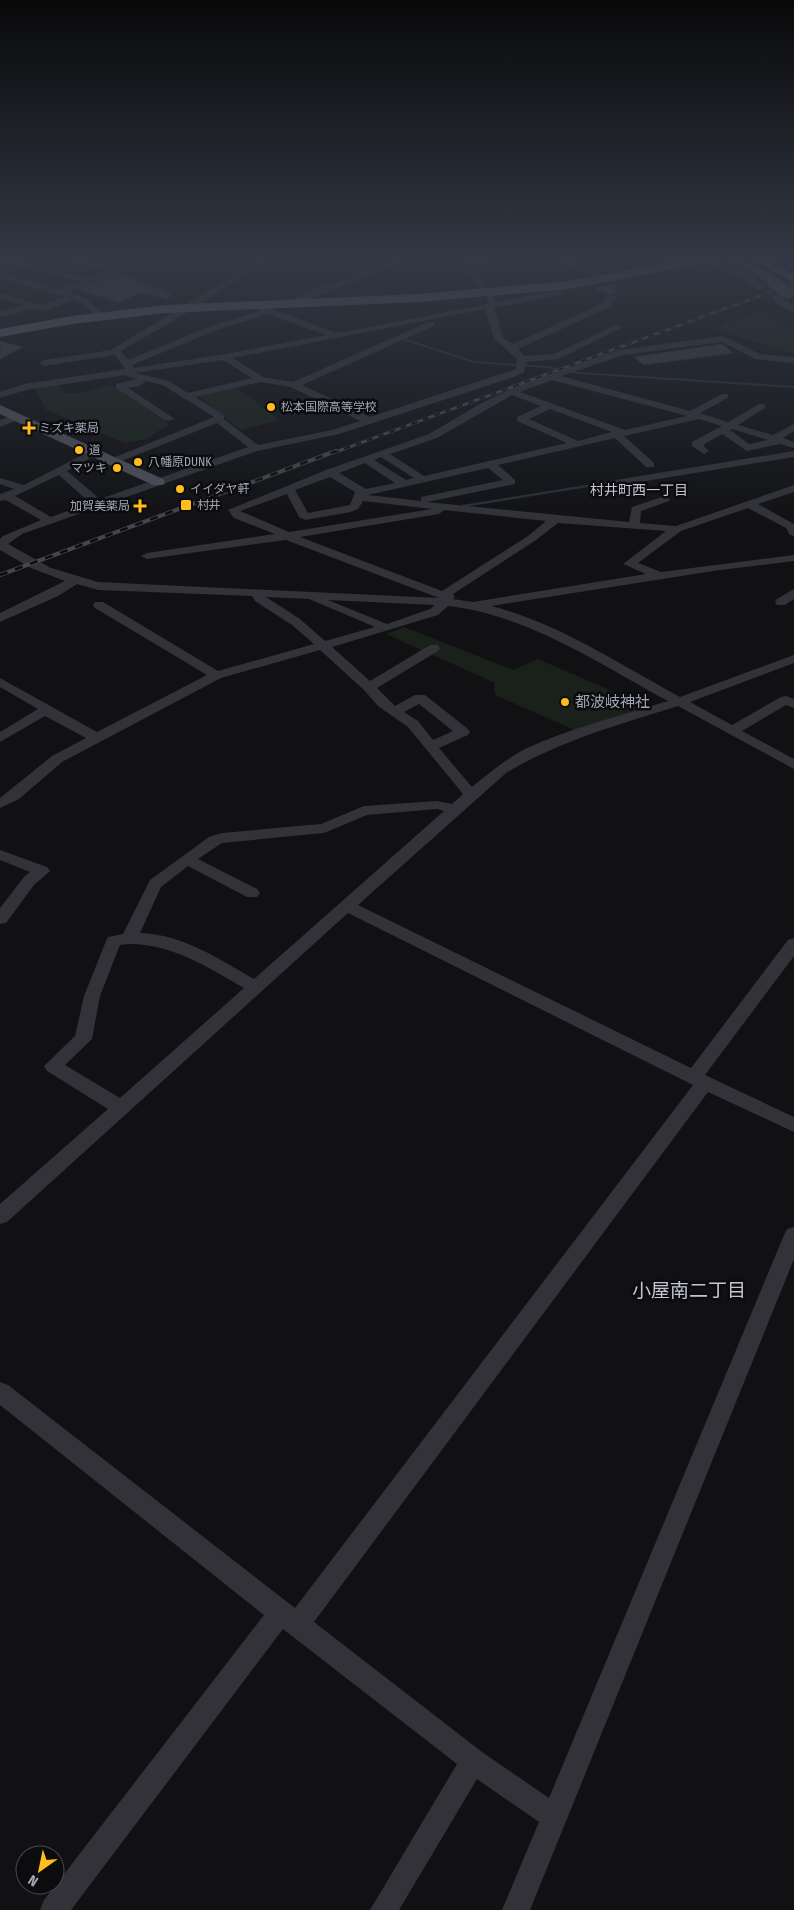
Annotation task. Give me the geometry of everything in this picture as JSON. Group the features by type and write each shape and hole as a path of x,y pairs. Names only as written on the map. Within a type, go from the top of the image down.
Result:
{"main road":[{"path":"0,409 158,482"}],"street":[{"path":"44,363 116,352 121,349"},
{"path":"127,369 169,349"},
{"path":"0,395 24,387 127,369 226,357 266,349"},
{"path":"294,385 359,349"},
{"path":"449,599 113,588 74,581 33,563 1,545 7,538 18,532 256,448 308,440 503,379 521,370 522,359 513,349"},
{"path":"522,359 556,357 572,349"},
{"path":"643,349 622,352 522,387 483,406 433,436 330,472 290,490 234,510 238,516 378,572 449,599 529,623 555,635 732,731 791,759"},
{"path":"743,349 764,359 794,360"},
{"path":"116,352 127,369 144,378 166,383 220,417 218,419 256,448"},
{"path":"226,357 260,379 294,385 369,421"},
{"path":"552,377 695,415 727,427 794,444"},
{"path":"144,378 136,384 119,386 170,419"},
{"path":"186,396 260,379"},
{"path":"503,379 522,387"},
{"path":"512,392 619,433 650,465"},
{"path":"290,490 296,505 305,517 347,510 354,508 361,495 695,415 725,396"},
{"path":"549,406 521,420 575,443"},
{"path":"704,451 696,444 762,406"},
{"path":"0,424 18,417"},
{"path":"114,462 218,419"},
{"path":"727,427 747,448 778,440 794,427"},
{"path":"4,497 25,489 94,452"},
{"path":"382,453 422,479"},
{"path":"596,486 794,454"},
{"path":"366,459 404,484"},
{"path":"410,502 512,482 489,463"},
{"path":"59,471 73,478 84,494 98,504"},
{"path":"330,472 361,495 556,519 677,529"},
{"path":"0,481 25,489"},
{"path":"661,576 630,564 677,529 794,488"},
{"path":"4,497 50,521"},
{"path":"634,525 636,509 665,499"},
{"path":"750,504 790,526 794,533"},
{"path":"147,556 442,511"},
{"path":"0,804 14,796 56,759 216,675 324,647 434,612 556,519"},
{"path":"474,606 720,566 794,558"},
{"path":"0,618 54,594 74,581"},
{"path":"781,602 794,593"},
{"path":"258,594 259,598 296,622 369,687 383,704 413,724 465,789 473,794"},
{"path":"312,596 321,603 387,628"},
{"path":"98,605 216,675"},
{"path":"369,687 434,648"},
{"path":"0,1216 257,988 454,809 501,770 530,753 567,738 678,702 794,659"},
{"path":"0,738 48,709 2,686"},
{"path":"394,711 420,698 463,732 431,746"},
{"path":"732,731 786,700 794,704"},
{"path":"45,711 97,738"},
{"path":"129,938 155,884 214,840 324,828 364,811 437,805 454,809"},
{"path":"0,855 42,871 29,881 0,919"},
{"path":"187,859 252,893"},
{"path":"347,906 794,1125"},
{"path":"121,1108 53,1066 83,1039 92,996 114,941 129,938 166,941 183,947 257,988"},
{"path":"54,1910 289,1618 700,1080 794,944"},
{"path":"516,1910 794,1235"},
{"path":"0,1392 473,1761 555,1817"},
{"path":"384,1910 473,1761"}],"shaded area":[{"path":"779,349 794,349 794,354"},
{"path":"55,383 65,393 82,393 110,384 169,424 147,439 125,443 46,410 35,388"},
{"path":"234,386 280,420 241,430 197,395"},
{"path":"404,627 513,670 538,659 635,701 638,708 634,712 575,730 497,696 494,690 495,683 386,634"}],"building":[{"path":"0,349 19,349 0,359"},
{"path":"687,349 729,349 734,353 644,365 634,357"}],"waterway":[{"path":"434,349 474,362 547,367 579,373 794,387"},
{"path":"463,506 599,484"}],"railway":[{"path":"333,453 615,349"},
{"path":"0,575 336,451"}],"place":[{"name":"松本国際高等学校","path":"271,407"},
{"name":"ミズキ薬局","path":"29,428"},
{"name":"道","path":"79,450"},
{"name":"八幡原DUNK","path":"138,462"},
{"name":"マツキ","path":"117,468"},
{"name":"イイダヤ軒","path":"180,489"},
{"name":"村井","path":"186,505"},
{"name":"加賀美薬局","path":"140,506"},
{"name":"都波岐神社","path":"565,702"}],"district":[{"name":"村井町西一丁目","path":"639,490"},
{"name":"小屋南二丁目","path":"689,1290"}]}
